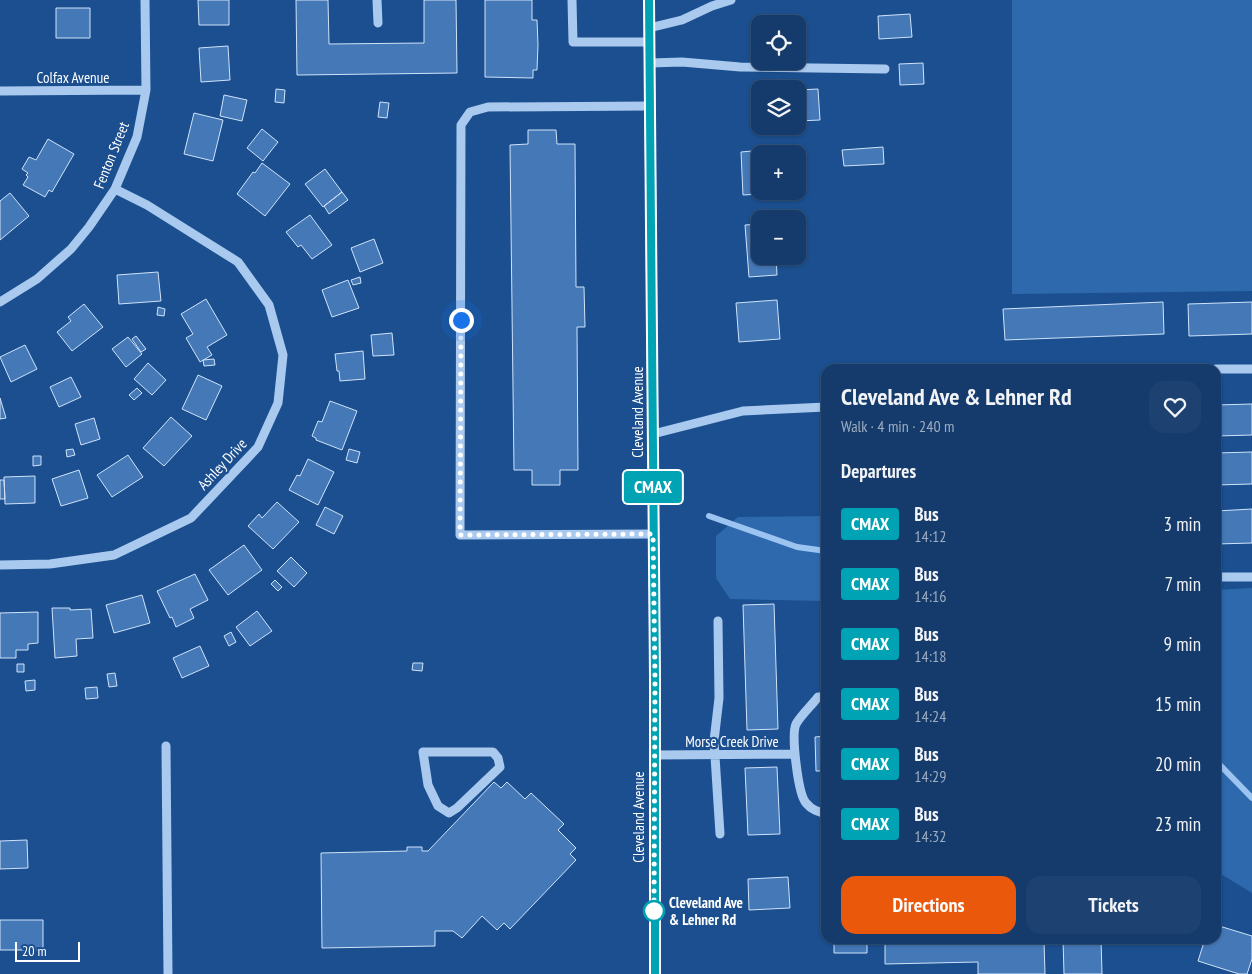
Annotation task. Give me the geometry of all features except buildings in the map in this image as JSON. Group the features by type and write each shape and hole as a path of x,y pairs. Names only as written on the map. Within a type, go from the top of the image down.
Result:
{"main road":[{"name":"Cleveland Avenue","path":"649,0 655,974"}],"street":[{"name":"Fenton Street","path":"0,302 38,279 71,248 89,228 115,189 137,136 146,90 145,0"},
{"path":"377,0 378,23"},
{"path":"572,0 573,42 650,42"},
{"path":"649,28 682,20 712,6 731,0"},
{"path":"650,63 682,62 749,67 885,69"},
{"name":"Colfax Avenue","path":"0,91 146,90"},
{"path":"651,106 488,107 470,112 461,125 460,535 653,534"},
{"name":"Ashley Drive","path":"0,565 50,564 114,555 191,518 258,447 278,403 284,356 272,313 269,305 238,262 147,205 115,189"},
{"path":"1221,369 1252,369"},
{"path":"652,434 743,411 821,407"},
{"path":"1221,577 1252,577"},
{"path":"718,621 719,698 714,741 720,834"},
{"path":"795,754 796,725 818,697 821,697"},
{"path":"166,746 168,974"},
{"path":"423,752 493,752 498,758 500,767 457,808 449,813 438,806 428,785 423,752"},
{"name":"Morse Creek Drive","path":"654,755 795,754 799,787 806,803 821,813"}],"shaded area":[{"path":"1012,0 1252,0 1252,291 1012,294"},
{"path":"821,516 821,601 730,599 716,578 716,536 738,517"},
{"path":"1252,588 1252,893 1221,874 1221,590"}],"waterway":[{"path":"709,516 797,547 821,550"},
{"path":"1221,766 1252,798"}],"bus line":[{"name":"CMAX","path":"649,0 655,678 655,974"}],"place":[{"name":"Cleveland Ave & Lehner Rd","path":"654,911"}],"route":[{"path":"461,320 460,535 653,534 655,678 654,911"}]}
